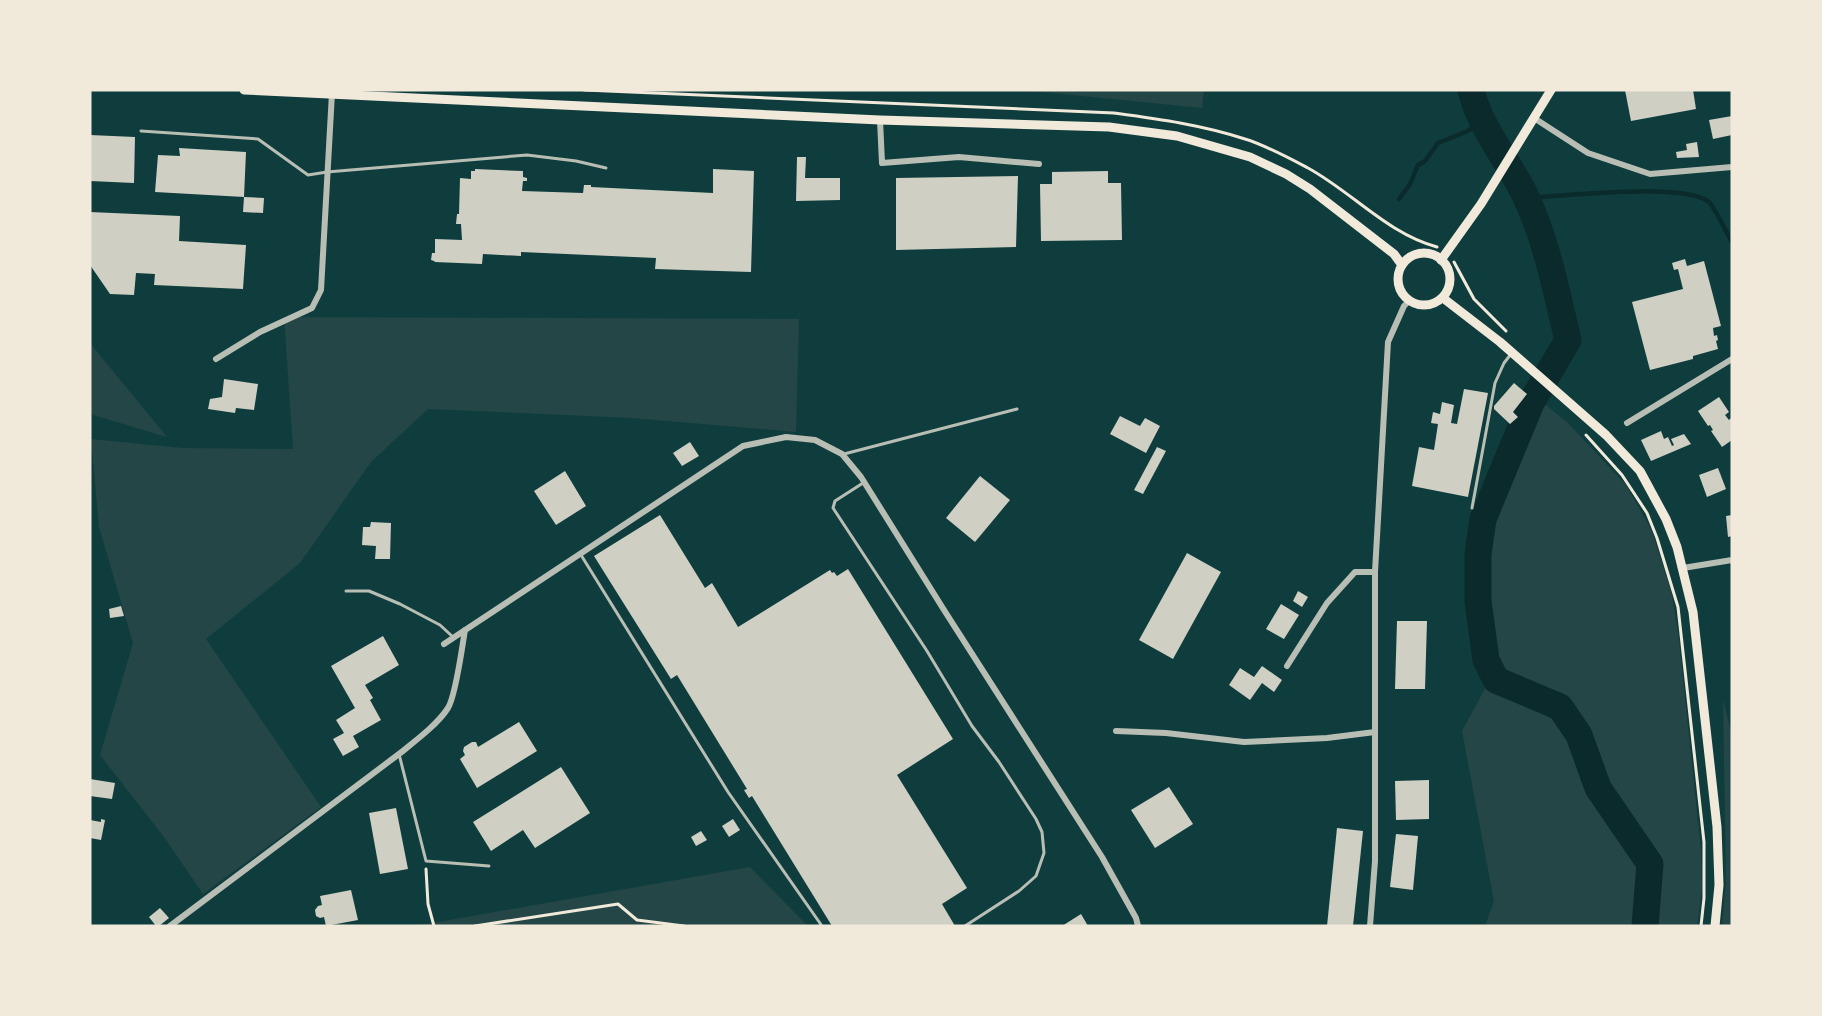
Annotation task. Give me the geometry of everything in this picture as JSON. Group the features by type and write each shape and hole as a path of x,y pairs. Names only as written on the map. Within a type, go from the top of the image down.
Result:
{"main road":[{"path":"244,90 332,92 994,125 1109,127 1166,134 1250,158 1286,174 1310,189 1394,254 1402,265"},
{"path":"1442,260 1481,204 1551,90"},
{"path":"1420,253 1442,260 1450,274 1448,291 1443,298 1423,306 1409,301 1399,288 1398,272 1402,265 1413,255 1420,253"},
{"path":"1443,298 1500,342 1606,435 1640,471 1666,519 1683,568 1693,612 1717,827 1719,885 1715,926"}],"street":[{"path":"216,358 260,332 312,308 321,290 332,92"},
{"path":"1534,118 1588,153 1650,174 1732,167"},
{"path":"880,120 882,163 959,157 1039,164"},
{"path":"1370,926 1375,861 1375,572 1388,342 1404,306 1409,301"},
{"path":"1628,423 1732,359"},
{"path":"444,644 743,446 786,437 815,440 842,454 864,482 1102,857 1136,918 1138,926"},
{"path":"1683,568 1732,560"},
{"path":"1287,666 1327,603 1355,572 1375,572"},
{"path":"170,926 399,754 428,729 448,707 455,685 465,630"},
{"path":"1116,731 1166,733 1244,742 1328,738 1375,732"}],"lane":[{"path":"141,131 258,139 308,175 527,155 576,161 606,168"},
{"path":"1472,508 1496,383 1504,363 1512,353"},
{"path":"842,454 1017,409"},
{"path":"864,482 835,501 833,508 927,651 972,726 999,762 1036,819 1042,832 1044,853 1036,876 1019,891 965,926"},
{"path":"580,553 728,792 822,926"},
{"path":"346,591 369,591 400,604 440,625 453,638"},
{"path":"399,754 426,861 489,866"}],"path":[{"path":"584,90 1114,113 1189,124 1247,139 1310,169 1420,243 1449,251 1474,299 1507,330 1500,342"},
{"path":"1584,432 1622,475 1647,513 1678,607 1704,842 1704,898 1701,926"},
{"path":"426,861 428,904 434,926"},
{"path":"475,926 618,904 637,920 684,926"}],"shaded area":[{"path":"1022,90 1204,90 1202,108"},
{"path":"284,317 799,319 796,432 632,418 428,409 371,462 300,563 206,639 321,807 203,894 164,837 100,755 133,643 99,527 91,439 182,448 293,449"},
{"path":"90,343 167,437 90,414"},
{"path":"1530,392 1568,423 1626,485 1652,531 1672,595 1679,640 1701,851 1702,890 1697,926 1485,926 1494,901 1462,731 1488,683 1478,526"},
{"path":"1723,700 1732,735 1732,926 1722,926 1726,881"},
{"path":"750,867 808,926 393,926 427,924"}],"building":[{"path":"1625,90 1693,90 1696,109 1631,121"},
{"path":"1732,116 1732,135 1713,139 1709,120"},
{"path":"90,135 135,137 134,183 90,181"},
{"path":"1697,142 1699,157 1677,158 1676,152 1687,150 1686,144"},
{"path":"179,148 246,152 244,197 155,192 158,155 180,156"},
{"path":"797,157 806,157 805,178 840,178 840,200 796,201"},
{"path":"475,169 523,171 523,177 527,178 527,181 523,181 522,191 583,193 584,185 591,185 591,187 713,193 713,169 754,171 751,272 655,269 656,258 521,252 521,256 483,254 482,264 435,262 431,260 432,253 435,253 435,239 462,240 461,224 456,224 457,214 459,214 460,178 471,179 471,171"},
{"path":"1108,171 1108,183 1121,183 1122,240 1041,241 1040,184 1052,184 1052,172"},
{"path":"1018,176 1016,247 896,250 896,178"},
{"path":"244,197 264,198 263,213 243,212"},
{"path":"90,212 180,216 179,241 246,245 243,289 154,285 155,274 136,273 134,295 110,294 90,265"},
{"path":"1685,259 1687,266 1704,261 1721,326 1713,328 1714,336 1717,335 1718,349 1693,356 1693,359 1650,370 1632,302 1683,289 1678,269 1674,270 1672,263"},
{"path":"224,379 258,384 254,410 236,408 235,413 208,409 210,399 222,397"},
{"path":"1514,383 1527,394 1513,412 1518,417 1510,424 1494,409 1494,406"},
{"path":"1464,389 1488,393 1468,497 1412,486 1419,447 1434,450 1438,424 1431,423 1433,412 1440,414 1442,402 1454,405 1451,423 1457,424"},
{"path":"1719,397 1729,412 1725,415 1729,420 1732,417 1732,440 1722,447 1711,431 1713,430 1710,425 1708,426 1698,411"},
{"path":"1120,416 1140,426 1145,418 1160,426 1146,453 1110,434"},
{"path":"1661,431 1664,439 1668,437 1672,446 1674,445 1671,439 1684,434 1691,444 1651,461 1641,440"},
{"path":"690,442 699,456 682,466 673,453"},
{"path":"1157,447 1166,451 1143,494 1134,490"},
{"path":"1718,468 1726,489 1707,497 1699,475"},
{"path":"565,471 586,506 556,525 534,491"},
{"path":"980,476 1010,500 975,542 946,518"},
{"path":"660,515 705,588 712,583 738,627 830,570 837,576 848,569 953,739 897,775 967,888 942,904 955,926 832,926 752,796 749,798 744,790 747,789 677,675 671,679 594,556"},
{"path":"1732,515 1732,536 1728,537 1726,516"},
{"path":"371,522 391,523 390,559 375,559 376,546 362,545 363,527 370,527"},
{"path":"1187,553 1221,572 1173,659 1139,640"},
{"path":"1298,591 1308,597 1302,607 1293,601"},
{"path":"1281,604 1299,615 1284,639 1266,629"},
{"path":"121,606 124,616 110,618 109,609"},
{"path":"1397,621 1427,621 1425,689 1395,689"},
{"path":"383,636 399,665 365,685 373,698 370,700 381,720 353,736 359,747 343,756 333,739 344,733 336,720 355,708 331,666"},
{"path":"1262,666 1282,680 1274,692 1262,683 1250,700 1229,685 1240,668 1254,677"},
{"path":"519,722 537,751 477,788 460,759 465,755 464,747 476,742 478,747"},
{"path":"561,767 590,813 535,848 523,830 491,851 473,822"},
{"path":"90,779 115,783 112,799 90,796"},
{"path":"1429,780 1429,819 1396,820 1395,781"},
{"path":"1169,787 1193,824 1155,848 1131,810"},
{"path":"396,808 408,869 380,874 369,813"},
{"path":"101,819 105,820 101,840 90,838 90,820 101,822"},
{"path":"733,819 740,830 729,837 722,826"},
{"path":"1337,828 1363,831 1353,926 1327,926"},
{"path":"701,831 707,840 696,846 691,837"},
{"path":"1396,834 1418,836 1413,890 1390,887"},
{"path":"351,890 358,920 326,926 324,917 316,916 315,910 322,905 320,896"},
{"path":"160,908 169,918 156,926 149,917"},
{"path":"1081,914 1088,926 1062,926"}],"waterway":[{"path":"1471,90 1481,118 1533,212 1550,266 1568,340 1531,403 1483,519 1478,554 1478,601 1486,660 1496,680 1560,707 1579,735 1598,788 1650,864 1645,926"},
{"path":"1399,199 1410,184 1418,165 1425,161 1438,143 1468,131 1482,120"},
{"path":"1526,198 1650,191 1695,196 1712,205 1732,242"}]}
